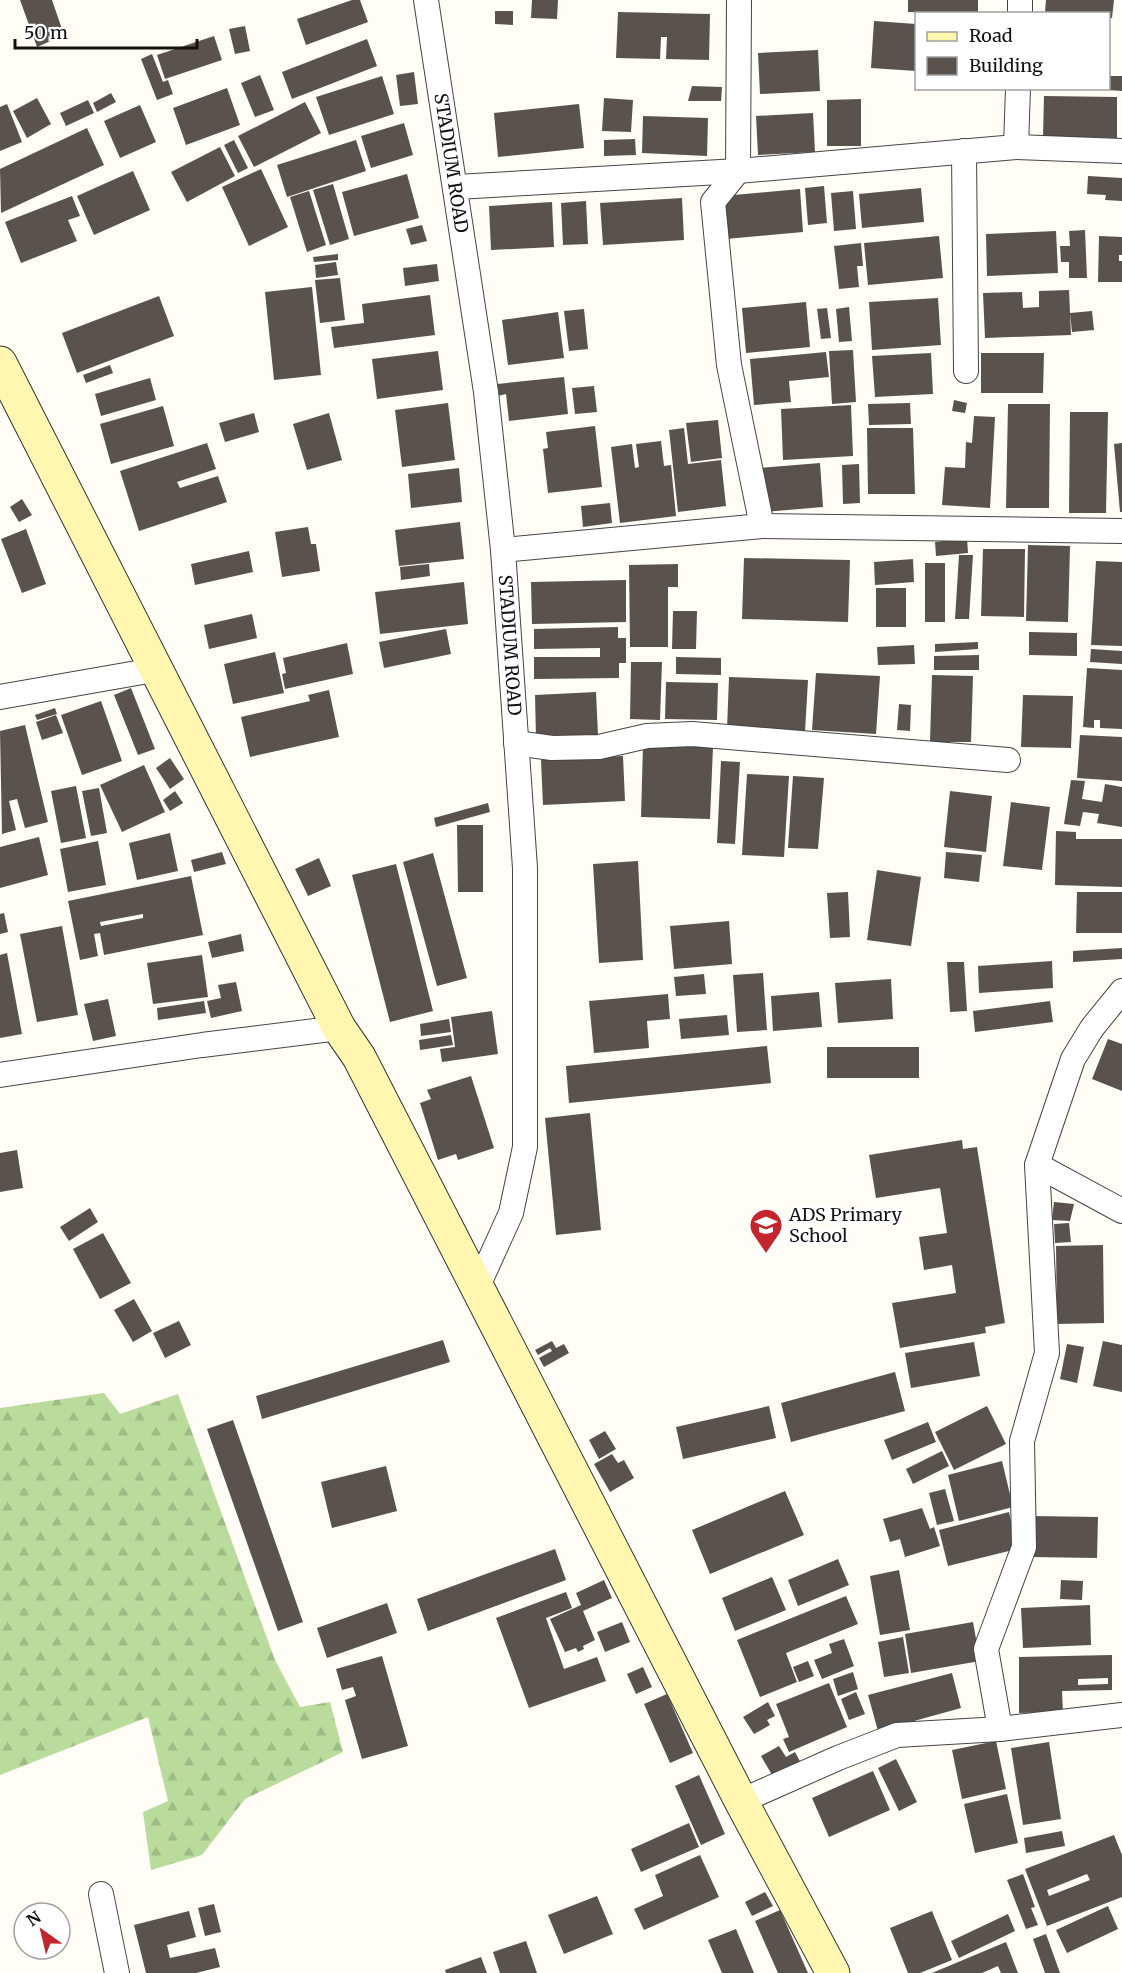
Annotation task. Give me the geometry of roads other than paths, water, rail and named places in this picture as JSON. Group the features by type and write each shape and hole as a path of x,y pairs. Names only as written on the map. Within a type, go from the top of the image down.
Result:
{"main road":[{"path":"0,363 154,670 339,1028 359,1057 741,1801 833,1973"}],"street":[{"name":"STADIUM ROAD","path":"426,0 486,392 503,550 525,868 525,1147 511,1213 477,1288"},
{"path":"739,0 738,171 713,202 729,365 762,526"},
{"path":"1016,147 1018,90"},
{"path":"456,188 738,171 1016,147 1122,151"},
{"path":"964,151 966,371"},
{"path":"503,550 762,526 1122,531"},
{"path":"0,697 154,670"},
{"path":"516,743 552,748 599,747 647,736 692,734 1008,760"},
{"path":"1000,1729 986,1649 1024,1547 1022,1440 1047,1353 1037,1165 1073,1059 1092,1028 1122,991"},
{"path":"0,1075 202,1045 339,1028"},
{"path":"1037,1165 1122,1211"},
{"path":"741,1801 838,1758 897,1736 1000,1729 1122,1715"},
{"path":"100,1894 117,1973"}],"place":[{"name":"ADS Primary School","path":"766,1254"}]}
